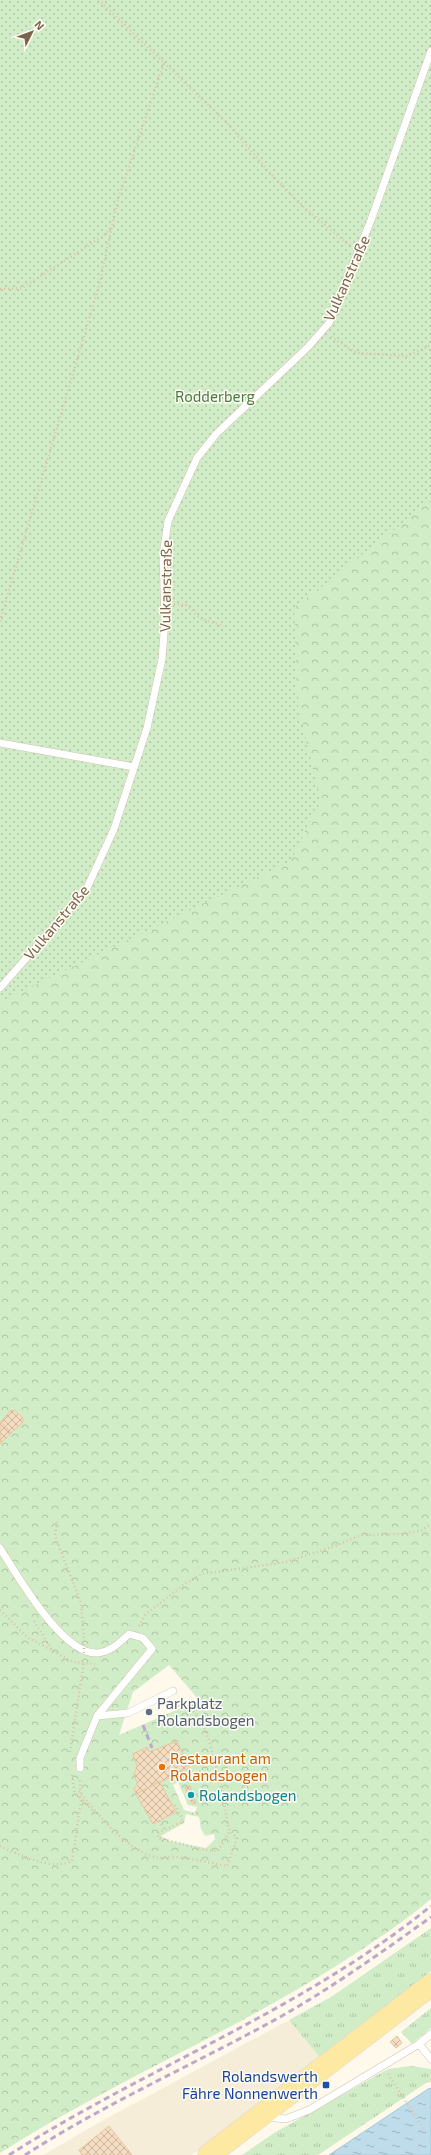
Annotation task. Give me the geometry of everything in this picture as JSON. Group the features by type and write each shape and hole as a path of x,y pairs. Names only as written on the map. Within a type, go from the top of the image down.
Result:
{"main road":[{"path":"208,2155 260,2117 431,1985"}],"lane":[{"name":"Vulkanstraße","path":"0,988 86,890 114,830 147,728 162,659 165,620 163,555 168,520 197,458 216,434 329,323 360,248 431,51"},
{"path":"0,743 134,767"},
{"path":"0,1548 20,1580 60,1634 79,1649 97,1653 111,1650 129,1634 143,1638 152,1649 97,1716 80,1758 80,1768"},
{"path":"97,1716 128,1713 173,1691"},
{"path":"260,2117 286,2119 309,2110 383,2064 419,2044 431,2034"},
{"path":"419,2044 431,2059"}],"path":[{"path":"99,0 226,122 271,174 306,209 349,246 360,248"},
{"path":"0,621 100,282 117,203 164,63"},
{"path":"0,289 22,288 103,236 112,227"},
{"path":"322,331 357,354 408,356 431,345"},
{"path":"164,604 186,604 200,618 223,626"},
{"path":"57,1522 55,1536 81,1603 84,1656"},
{"path":"135,1636 145,1615 183,1586 202,1574 286,1562 335,1546 361,1535 397,1534 421,1531 431,1524"},
{"path":"0,1610 27,1638 73,1662 93,1665 109,1657 111,1650"},
{"path":"70,1757 84,1663"},
{"path":"72,1770 75,1794 126,1841 154,1857 174,1857 227,1866 237,1838 230,1831 218,1779 203,1726 194,1712 187,1708 148,1702"},
{"path":"0,1846 28,1859 58,1864 66,1864 72,1861 81,1801 79,1791 105,1823"},
{"path":"175,1806 182,1818 182,1822 158,1833 158,1838 206,1850 218,1851 230,1831"},
{"path":"160,1821 165,1830"},
{"path":"383,2064 424,2128"}],"shaded area":[{"path":"289,2020 321,2059 192,2155 43,2155 100,2122"}],"green space":[{"name":"Rodderberg","path":"0,0 431,0 431,501 294,608 297,700 320,799 291,861 0,1002"},
{"path":"431,69 431,1899 350,1957 307,1983 220,2032 87,2102 0,2153 0,950 188,640","holes":["169,1665 199,1700 119,1735 133,1692","178,1782 188,1805 197,1807 195,1813 184,1810 173,1785","137,1794 176,1812 153,1824","186,1814 199,1817 201,1829 205,1836 214,1834 215,1839 206,1848 170,1841 161,1836 184,1823"]},
{"path":"431,1928 431,1971 321,2059 289,2020 331,1997"},
{"path":"431,2008 431,2028 412,2044 401,2032"},
{"path":"411,2066 431,2069 431,2082 426,2083 318,2155 242,2155 274,2133 388,2069"}],"water":[{"path":"431,2088 431,2155 329,2155 428,2089"}],"building":[{"path":"15,1410 23,1418 22,1423 11,1433 1,1422 10,1411"},
{"path":"0,1422 11,1433 0,1444"},
{"name":"Restaurant am Rolandsbogen","path":"177,1741 189,1768 136,1794 134,1788 138,1785 134,1775 137,1766 133,1754 147,1747 149,1752"},
{"path":"159,1781 176,1812 153,1824 136,1794"},
{"name":"Rolandsbogen","path":"190,1786 196,1803 192,1804 185,1787"},
{"path":"397,2036 402,2043 396,2048 390,2042"},
{"path":"109,2126 132,2155 82,2155 79,2150"}],"railway":[{"path":"143,1725 152,1748"},
{"path":"9,2155 62,2123 278,2007 382,1943 431,1906"},
{"path":"25,2155 87,2118 300,2006 357,1969 431,1917"}],"place":[{"name":"Parkplatz Rolandsbogen","path":"149,1712"},
{"name":"Restaurant am Rolandsbogen","path":"162,1767"},
{"name":"Rolandsbogen","path":"191,1795"},
{"name":"Rolandswerth Fähre Nonnenwerth","path":"326,2085"}]}
